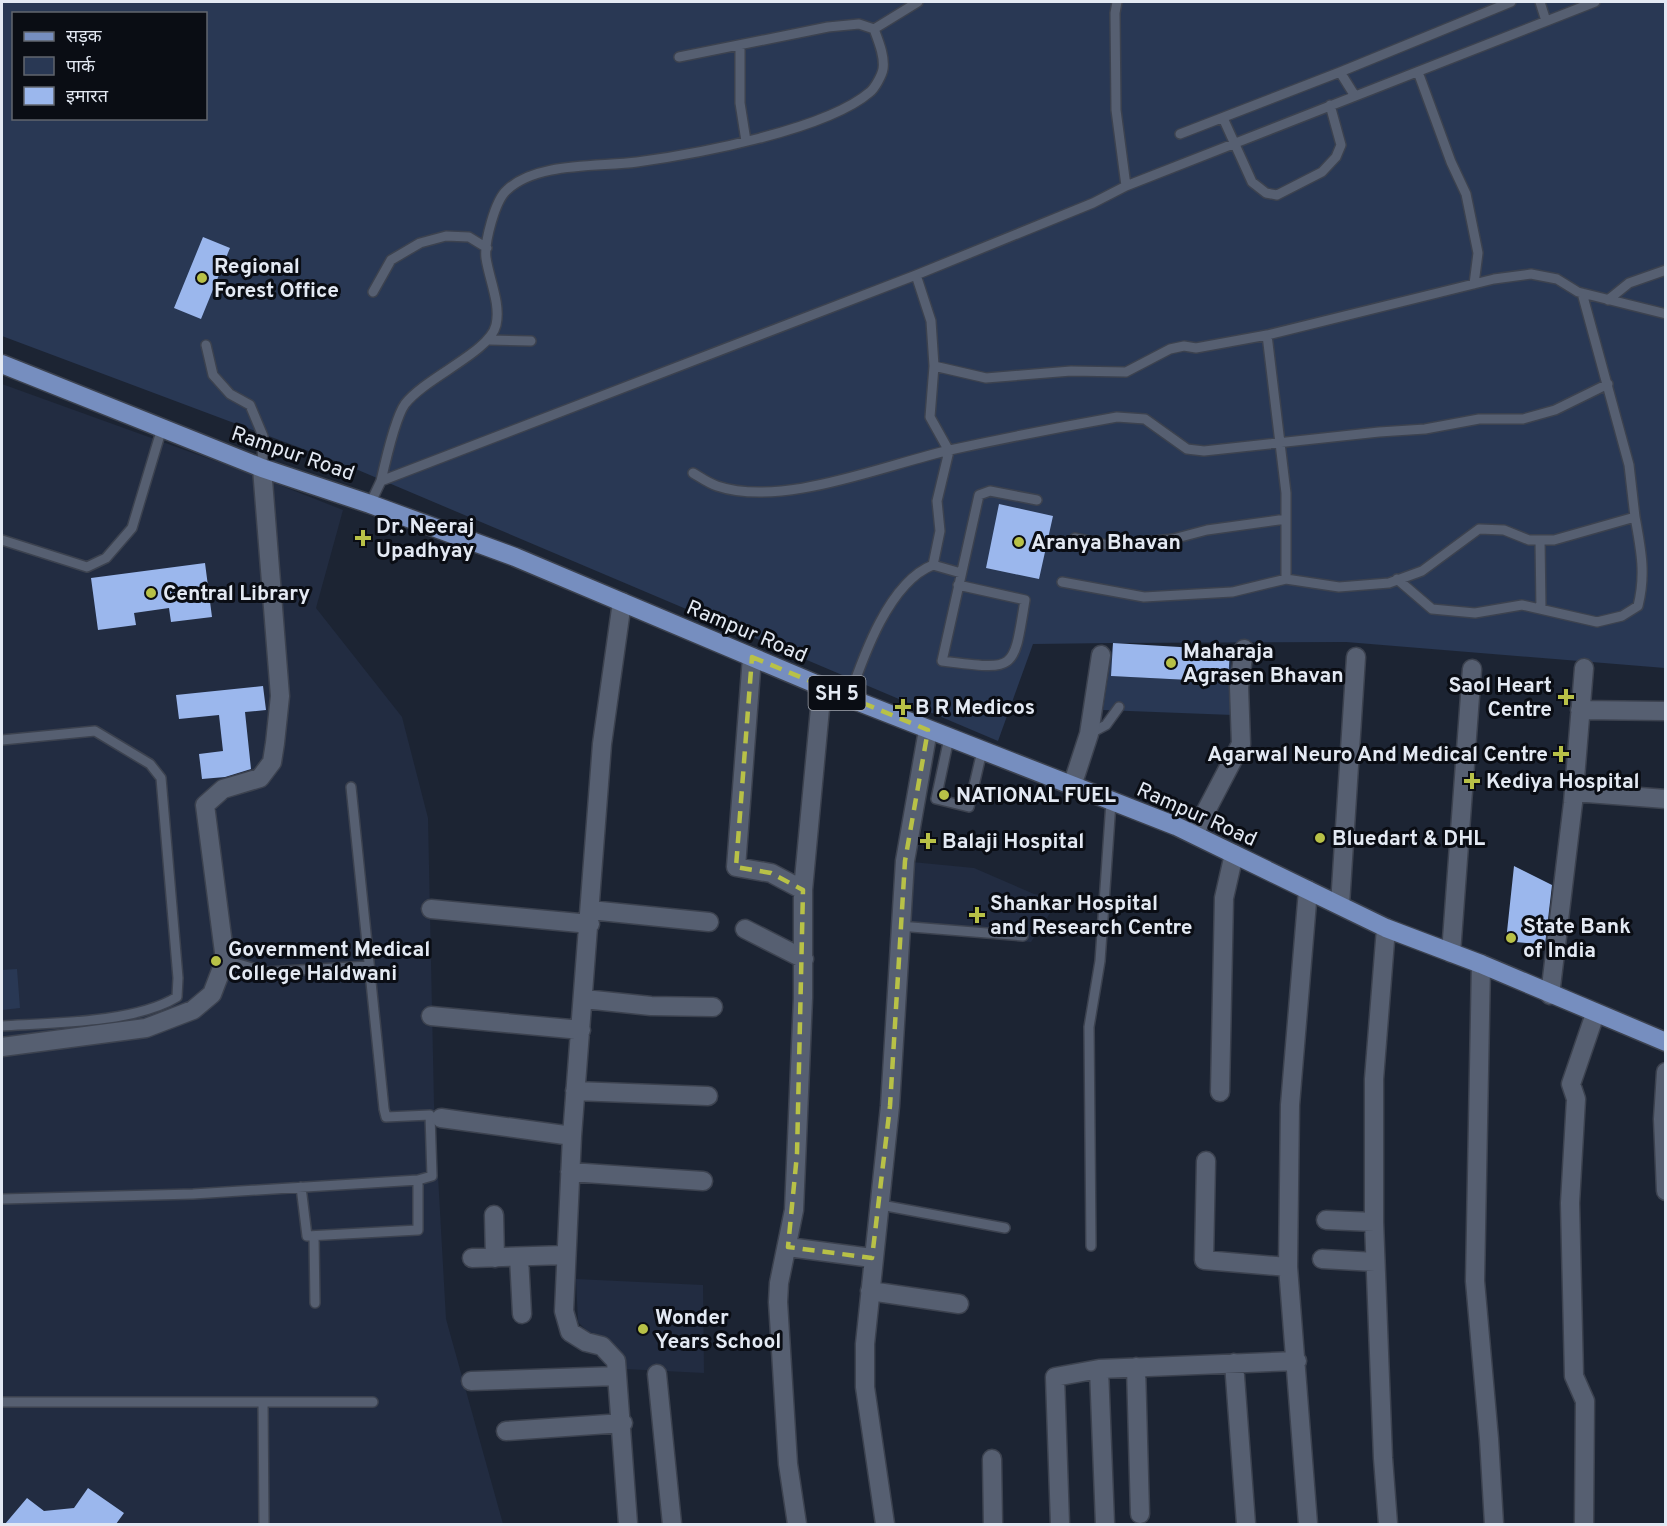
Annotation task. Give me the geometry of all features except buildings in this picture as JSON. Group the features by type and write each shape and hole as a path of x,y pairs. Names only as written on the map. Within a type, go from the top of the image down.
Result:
{"main road":[{"name":"Rampur Road","path":"2,365 261,468 370,504 515,557 822,687 1194,834 1386,928 1481,964 1665,1042"}],"street":[{"path":"2,1047 146,1028 193,1010 212,994 225,960 205,805 223,789 260,778 272,762 280,696 261,468"},
{"path":"622,602 602,744 584,999 575,1091 564,1311 570,1332 586,1342 602,1346 616,1361 623,1423 628,1524"},
{"path":"1194,834 1241,744 1239,687 1244,649"},
{"path":"1072,786 1089,734 1101,655"},
{"path":"752,657 736,867 771,873 803,890"},
{"path":"1340,905 1356,657"},
{"path":"1550,995 1574,792 1584,668"},
{"path":"1450,953 1472,669"},
{"path":"797,1524 788,1464 778,1302 779,1283 794,1210 804,959 803,890 822,687"},
{"path":"1580,710 1665,711"},
{"path":"885,1524 865,1387 865,1344 872,1258 881,1205 890,1106 899,926 911,814 928,729"},
{"path":"1574,792 1665,799"},
{"path":"1220,1092 1224,898 1234,854"},
{"path":"1308,890 1290,1105 1288,1267 1308,1524"},
{"path":"430,909 709,922"},
{"path":"1386,928 1374,1078 1374,1222 1388,1524"},
{"path":"745,929 804,959"},
{"path":"1481,964 1474,1281 1490,1439 1494,1524"},
{"path":"584,999 651,1006 713,1007"},
{"path":"1584,1524 1585,1401 1574,1376 1570,1203 1576,1099 1571,1084 1595,1014"},
{"path":"431,1016 581,1030"},
{"path":"1665,1072 1663,1119 1665,1191"},
{"path":"575,1091 708,1096"},
{"path":"441,1118 572,1136"},
{"path":"1206,1161 1204,1260 1288,1267"},
{"path":"570,1172 703,1181"},
{"path":"494,1215 495,1258"},
{"path":"1326,1220 1374,1222"},
{"path":"788,1247 872,1258"},
{"path":"472,1258 566,1255"},
{"path":"519,1257 522,1314"},
{"path":"1322,1259 1375,1262"},
{"path":"870,1291 959,1304"},
{"path":"1060,1524 1056,1377 1099,1369 1297,1361"},
{"path":"1234,1363 1246,1524"},
{"path":"1136,1367 1140,1514"},
{"path":"1099,1369 1105,1524"},
{"path":"657,1374 672,1524"},
{"path":"471,1381 617,1376"},
{"path":"506,1431 623,1423"},
{"path":"992,1459 993,1524"}],"lane":[{"path":"679,57 828,27 859,24 874,29 918,2"},
{"path":"1117,2 1116,110 1126,186"},
{"path":"1180,134 1511,2"},
{"path":"1540,2 1546,21"},
{"path":"381,481 916,275 1093,203 1126,186 1595,2"},
{"path":"370,504 381,481 404,405 421,387 490,340 497,325 486,256 495,211 505,191 521,179 548,170 637,162 718,149 821,119 872,91 883,68 874,29"},
{"path":"740,46 740,103 746,141"},
{"path":"1340,72 1355,96"},
{"path":"1418,72 1451,162 1466,194 1478,253 1474,284"},
{"path":"1223,118 1252,182 1266,193 1277,195 1322,172 1336,157 1341,145 1330,105"},
{"path":"373,292 391,260 420,243 446,236 470,237 487,248"},
{"path":"1608,300 1629,283 1665,270"},
{"path":"934,366 986,378 1071,371 1126,372 1170,349 1184,346 1196,348 1267,335 1474,284 1531,274 1557,279 1582,293 1665,314"},
{"path":"916,275 931,321 934,366 930,417 949,451 937,501 940,531 933,565"},
{"path":"1398,579 1432,609 1475,613 1522,605 1597,622 1622,616 1638,606 1644,584 1642,552 1629,465 1582,293"},
{"path":"1267,335 1287,519 1286,579"},
{"path":"490,340 531,340"},
{"path":"206,345 213,375 230,394 250,405 263,436 261,468"},
{"path":"693,473 717,486 759,492 843,480 949,451 1117,417 1144,419 1187,449 1204,451 1425,429 1479,419 1523,419 1555,410 1608,384"},
{"path":"2,540 87,567 106,558 132,528 162,428"},
{"path":"958,585 1025,600 1016,654 1004,664 988,667 942,661 958,585 979,495 990,491 1037,500"},
{"path":"1062,582 1144,597 1232,592 1286,579 1339,587 1398,579 1422,571 1479,529 1504,530 1529,540 1554,540 1635,517"},
{"path":"1075,538 1112,546 1287,519"},
{"path":"1540,540 1541,609"},
{"path":"849,698 867,653 893,601 909,580 922,569 933,565 961,573"},
{"path":"1089,734 1106,725 1119,707"},
{"path":"2,740 95,731 150,764 161,778 178,978 177,997 162,1006 89,1020 2,1026"},
{"path":"949,738 936,799 969,807 982,751"},
{"path":"2,1199 193,1194 418,1180 432,1176 430,1115 386,1117 351,787"},
{"path":"1090,1246 1088,1035 1100,961 1111,801"},
{"path":"899,926 1023,936"},
{"path":"225,960 266,972 369,966"},
{"path":"301,1188 307,1236 418,1230 418,1180"},
{"path":"881,1205 1005,1228"},
{"path":"314,1236 315,1303"},
{"path":"2,1402 373,1402"},
{"path":"262,1402 264,1524"}],"highlighted area":[{"path":"752,657 928,730 905,861 890,1106 872,1258 788,1247 797,1154 803,890 771,873 736,867"}],"shaded area":[{"name":"Government Medical College Haldwani","path":"2,384 254,475 343,510 316,608 402,717 428,818 434,1104 446,1319 503,1524 2,1524"},
{"name":"Shankar Hospital and Research Centre","path":"912,862 974,868 1034,894 1060,898 1031,942 904,932"},
{"name":"Wonder Years School","path":"576,1279 703,1285 704,1373 625,1369 578,1322"}],"green space":[{"path":"2,2 1665,2 1665,668 1346,642 1033,644 998,741 351,467 2,336"},
{"path":"1113,643 1112,676 1228,682 1230,650 1233,715 1103,710"},
{"path":"17,969 20,1008 2,1010 2,970"}],"place":[{"name":"Regional Forest Office","path":"202,278"},
{"name":"Dr. Neeraj Upadhyay","path":"363,538"},
{"name":"Aranya Bhavan","path":"1019,542"},
{"name":"Central Library","path":"151,593"},
{"name":"Maharaja Agrasen Bhavan","path":"1171,663"},
{"name":"Saol Heart Centre","path":"1566,697"},
{"name":"B R Medicos","path":"903,707"},
{"name":"Agarwal Neuro And Medical Centre","path":"1561,754"},
{"name":"Kediya Hospital","path":"1472,781"},
{"name":"NATIONAL FUEL","path":"944,795"},
{"name":"Bluedart & DHL","path":"1320,838"},
{"name":"Balaji Hospital","path":"928,841"},
{"name":"Shankar Hospital and Research Centre","path":"977,915"},
{"name":"State Bank of India","path":"1511,938"},
{"name":"Government Medical College Haldwani","path":"216,961"},
{"name":"Wonder Years School","path":"643,1329"}]}
